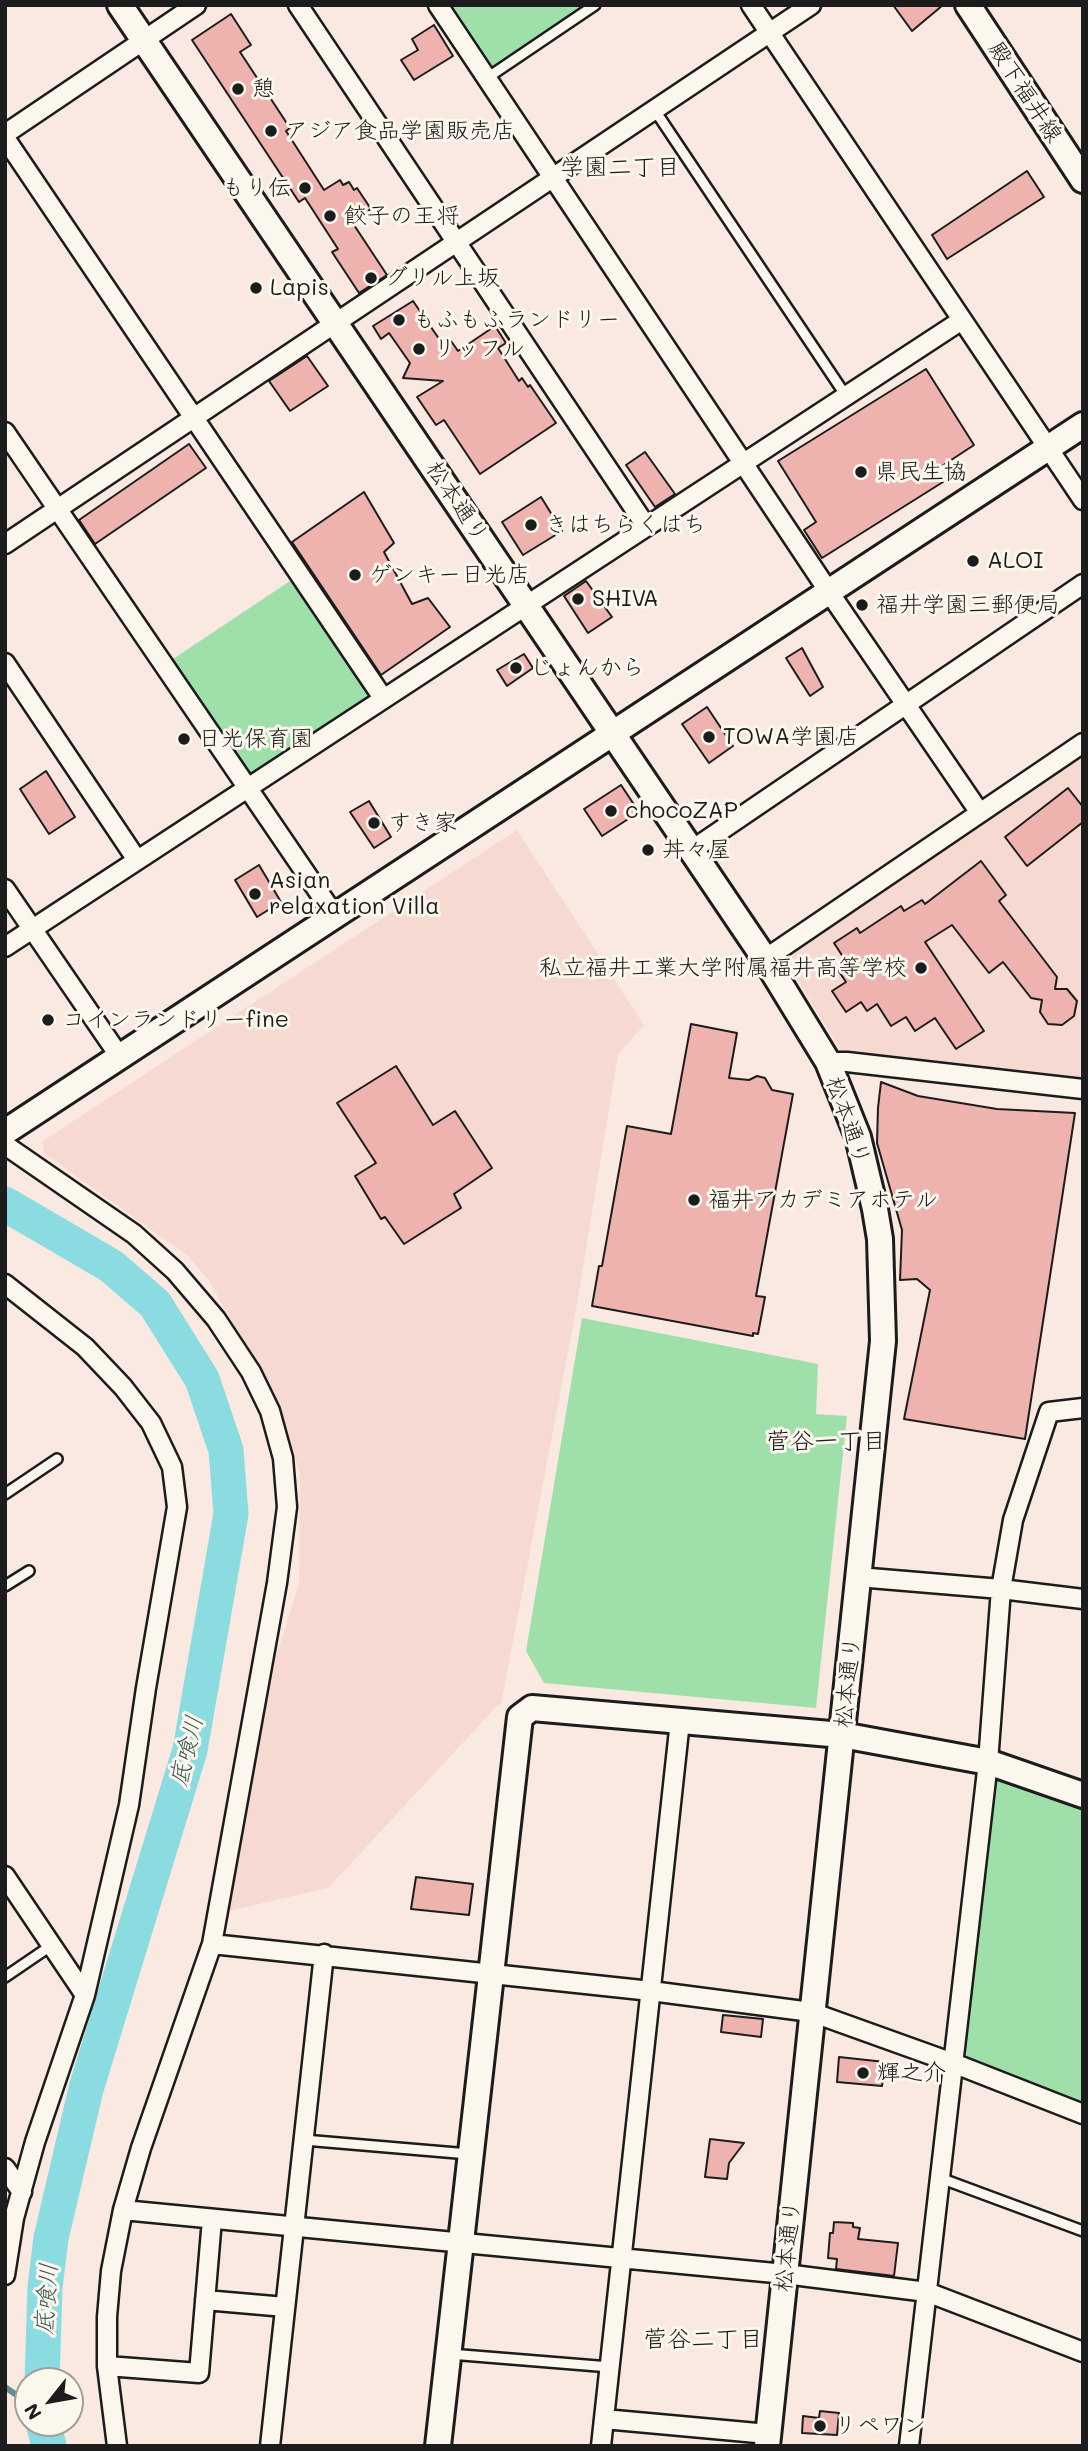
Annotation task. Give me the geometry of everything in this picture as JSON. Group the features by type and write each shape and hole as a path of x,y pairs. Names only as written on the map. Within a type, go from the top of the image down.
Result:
{"street":[{"name":"松本通り","path":"120,5 765,959 828,1062 858,1137 876,1209 882,1265 883,1341 767,2440"},
{"path":"196,5 5,136 383,698"},
{"path":"298,5 646,526"},
{"path":"438,5 829,592 980,813"},
{"path":"751,5 1083,500"},
{"path":"5,544 811,5"},
{"name":"殿下福井線","path":"968,5 1083,180"},
{"path":"5,947 962,320"},
{"path":"5,1132 1083,425"},
{"path":"5,432 334,916"},
{"path":"692,850 1083,584"},
{"path":"5,663 137,860"},
{"path":"765,959 1083,743"},
{"path":"5,888 120,1057"},
{"path":"828,1062 1083,1089"},
{"path":"5,1145 134,1234 175,1270 216,1319 251,1372 270,1411 283,1458 287,1507 277,1583 212,1944 141,2148 123,2210 111,2271 107,2366 117,2446"},
{"path":"5,1284 85,1347 151,1423 173,1466 177,1507 129,1805 85,1994 35,2142 14,2218 5,2275"},
{"path":"909,2446 988,1762 1001,1589 1013,1520 1049,1412 1083,1408"},
{"path":"858,1577 1083,1599"},
{"path":"438,2446 520,1717 532,1708 842,1735 988,1762 1083,1795"},
{"path":"601,2446 680,1721"},
{"path":"5,1876 85,1994"},
{"path":"212,1944 324,1954 811,2012 953,2063 1083,2114"},
{"path":"270,2446 324,1954"},
{"path":"5,2168 22,2192"},
{"path":"123,2210 785,2274 927,2292 1083,2352"},
{"path":"107,2366 199,2374 212,2219"},
{"path":"205,2300 285,2307"},
{"path":"604,2419 767,2440"}],"lane":[{"path":"487,78 594,5"},
{"path":"654,109 846,396"},
{"path":"5,1494 57,1459"},
{"path":"5,1586 29,1571"},
{"path":"5,1978 52,1945"},
{"path":"304,2140 471,2154"},
{"path":"940,2178 1083,2231"},
{"path":"448,2354 610,2367"}],"shaded area":[{"path":"1083,757 1083,1082 851,1055 840,1050 785,959"},
{"path":"517,830 644,1025 618,1054 576,1310 501,1704 328,1888 228,1911 276,1657 299,1584 300,1473 288,1436 255,1364 210,1282 188,1256 44,1153 43,1141"}],"green space":[{"path":"438,5 595,5 487,78"},
{"path":"290,581 383,698 247,788 164,665"},
{"path":"582,1318 818,1364 816,1414 847,1416 816,1708 544,1683 526,1651"},
{"path":"988,1762 1083,1798 1083,2108 953,2063"}],"building":[{"path":"893,5 943,5 912,31"},
{"path":"231,14 251,45 240,52 290,128 286,131 324,190 340,180 343,185 349,182 354,190 357,188 371,209 358,217 360,221 354,225 387,275 359,293 332,252 338,249 305,198 299,202 192,40"},
{"path":"434,25 453,56 414,80 401,60 418,50 412,39"},
{"path":"1027,171 1044,197 947,259 932,235"},
{"path":"413,301 444,346 451,341 458,351 495,326 506,343 498,348 519,381 522,378 528,387 530,385 556,423 480,474 444,420 436,425 417,397 443,381 403,378 410,363 389,333 381,339 373,326"},
{"path":"307,356 328,386 290,411 269,381"},
{"name":"県民生協","path":"926,369 974,445 936,470 943,482 822,558 804,530 816,522 778,461"},
{"path":"189,444 206,468 95,544 79,520"},
{"path":"645,452 675,494 655,507 626,465"},
{"name":"ゲンキー日光店","path":"364,492 394,543 384,552 412,604 428,598 450,627 381,675 292,542"},
{"path":"541,497 562,531 523,555 502,522"},
{"path":"586,581 612,617 588,633 564,596"},
{"path":"802,648 823,687 810,696 786,658"},
{"path":"524,654 533,668 507,686 497,670"},
{"path":"707,707 733,746 709,763 682,724"},
{"path":"46,771 75,817 49,834 20,789"},
{"path":"621,785 639,812 602,836 584,809"},
{"path":"1068,788 1083,807 1083,822 1027,866 1005,837"},
{"path":"369,801 391,837 374,848 350,812"},
{"path":"981,861 1006,895 999,901 1057,977 1055,989 1067,989 1077,1001 1074,1016 1062,1025 1048,1024 1040,1012 1042,1000 1031,998 1003,962 989,973 952,925 925,942 984,1031 956,1049 935,1018 915,1031 906,1017 891,1026 877,1004 867,1011 861,1002 846,1012 832,991 846,982 838,970 847,963 834,943 857,928 860,933 901,906 904,911 922,900 925,904"},
{"path":"259,865 281,902 257,917 235,880"},
{"path":"691,1024 737,1033 729,1078 765,1078 772,1090 793,1094 756,1296 765,1297 758,1334 753,1333 753,1336 592,1306 599,1266 602,1266 627,1126 671,1134"},
{"path":"396,1066 433,1125 455,1111 492,1168 454,1194 461,1208 404,1244 385,1217 381,1219 355,1176 376,1163 337,1103"},
{"path":"881,1082 918,1096 997,1109 1075,1113 1025,1439 904,1419 930,1290 917,1279 900,1280 902,1230 877,1143"},
{"path":"416,1877 473,1884 469,1915 411,1909"},
{"path":"723,2015 763,2019 761,2037 721,2032"},
{"path":"839,2057 885,2062 882,2086 837,2082"},
{"path":"710,2139 744,2143 729,2163 727,2179 705,2177"},
{"path":"834,2222 853,2223 853,2227 860,2228 858,2239 898,2243 894,2276 836,2269 837,2259 828,2258 830,2233 833,2233"},
{"path":"820,2411 839,2413 837,2435 802,2433 803,2416 819,2418"}],"waterway":[{"name":"底喰川","path":"5,1204 111,1266 155,1304 202,1379 226,1450 231,1514 190,1750 86,2089 51,2238 45,2287 42,2367"},
{"path":"5,2387 14,2393"},
{"name":"底喰川","path":"47,2437 49,2446"}],"place":[{"name":"憩","path":"238,89"},
{"name":"アジア食品学園販売店","path":"271,131"},
{"name":"もり伝","path":"305,188"},
{"name":"餃子の王将","path":"330,216"},
{"name":"グリル上坂","path":"371,278"},
{"name":"Lapis","path":"256,288"},
{"name":"もふもふランドリー","path":"399,320"},
{"name":"リッフル","path":"419,349"},
{"name":"県民生協","path":"861,472"},
{"name":"きはちらくはち","path":"531,525"},
{"name":"ALOI","path":"973,561"},
{"name":"ゲンキー日光店","path":"355,575"},
{"name":"SHIVA","path":"578,599"},
{"name":"福井学園三郵便局","path":"862,605"},
{"name":"じょんから","path":"516,668"},
{"name":"TOWA学園店","path":"709,737"},
{"name":"日光保育園","path":"184,739"},
{"name":"chocoZAP","path":"611,811"},
{"name":"すき家","path":"374,823"},
{"name":"丼々屋","path":"648,850"},
{"name":"Asian relaxation Villa","path":"255,894"},
{"name":"私立福井工業大学附属福井高等学校","path":"921,968"},
{"name":"コインランドリーfine","path":"48,1020"},
{"name":"福井アカデミアホテル","path":"694,1200"},
{"name":"輝之介","path":"863,2073"},
{"name":"リペワン","path":"820,2426"}],"district":[{"name":"学園二丁目","path":"620,168"},
{"name":"菅谷一丁目","path":"826,1442"},
{"name":"菅谷二丁目","path":"703,2340"}]}
